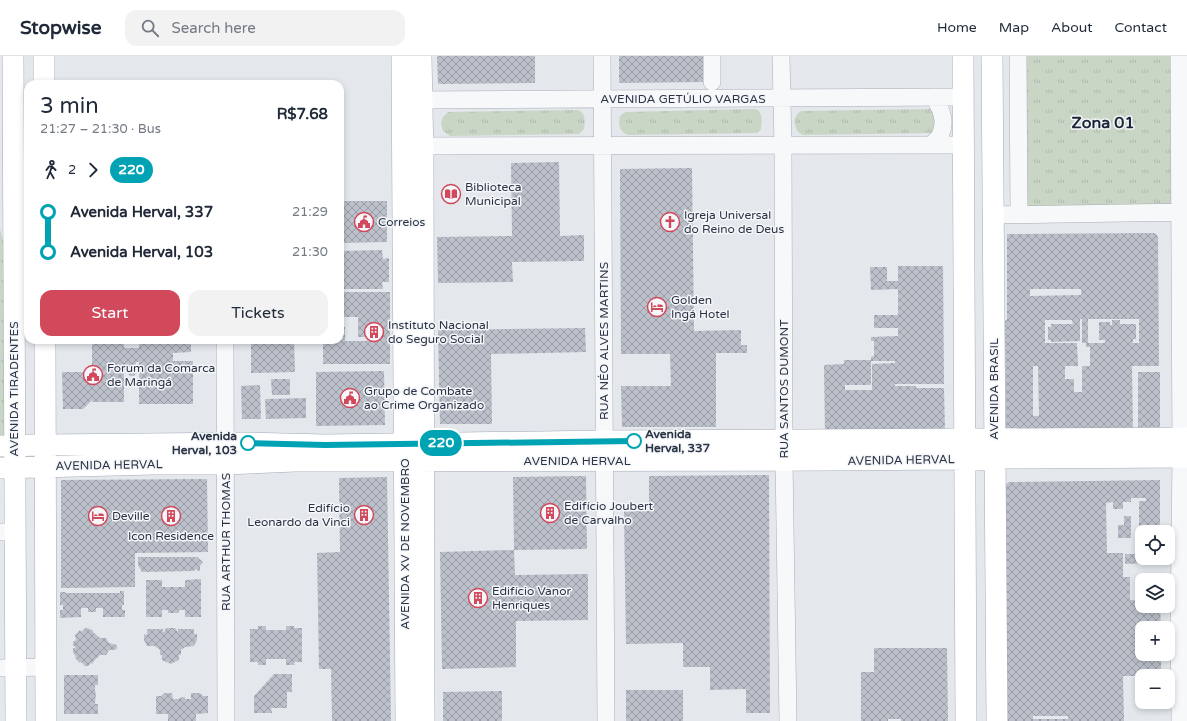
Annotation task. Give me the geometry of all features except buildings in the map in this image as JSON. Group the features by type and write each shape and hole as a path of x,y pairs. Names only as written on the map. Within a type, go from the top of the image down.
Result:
{"main road":[{"name":"AVENIDA TIRADENTES","path":"13,56 21,282 8,446 7,532 8,668 16,721"},
{"path":"44,56 44,80"},
{"name":"AVENIDA XV DE NOVEMBRO","path":"402,56 412,100"},
{"name":"AVENIDA XV DE NOVEMBRO","path":"421,56 412,100 412,146 414,453 424,721"},
{"path":"963,56 966,721"},
{"name":"AVENIDA BRASIL","path":"992,56 997,721"},
{"path":"45,344 46,721"},
{"path":"1077,440 1108,457"},
{"name":"AVENIDA HERVAL","path":"8,468 152,464 226,464 295,461 414,453 510,443 604,451 673,460 872,441 965,449 994,449 1077,440 1184,448"},
{"path":"673,460 704,441"},
{"name":"AVENIDA HERVAL","path":"8,446 46,444 325,445 532,461 604,451 704,441 784,450 902,459 965,449"},
{"path":"872,441 902,459"},
{"path":"510,443 532,461"},
{"path":"120,444 152,464"},
{"path":"295,461 325,445"},
{"name":"AVENIDA HERVAL","path":"994,449 1005,458 1108,457 1184,448"},
{"name":"AVENIDA XV DE NOVEMBRO","path":"406,721 414,453"}],"street":[{"name":"RUA NÉO ALVES MARTINS","path":"602,56 606,721"},
{"path":"712,56 712,82"},
{"name":"RUA SANTOS DUMONT","path":"781,56 788,721"},
{"path":"1018,56 1019,214"},
{"path":"1179,56 1187,62"},
{"path":"1179,56 1183,140 1184,212 1184,448 1179,627 1180,721"},
{"name":"AVENIDA GETÚLIO VARGAS","path":"412,100 963,97"},
{"path":"931,145 940,135 943,120 939,106 933,98"},
{"path":"412,146 964,145"},
{"path":"993,214 1184,212"},
{"name":"RUA ARTHUR THOMAS","path":"225,344 226,721"},
{"path":"8,668 46,667"}],"green space":[{"path":"1018,56 1179,56 1180,212 1019,214"},
{"path":"578,110 584,115 585,121 584,129 579,134 450,136 443,131 441,123 443,117 448,112"},
{"path":"758,110 762,120 761,129 757,133 628,135 621,130 619,125 620,116 625,112"},
{"path":"934,110 937,126 932,133 803,135 798,132 795,123 796,116 801,111"},
{"path":"0,229 13,282 15,446 0,446"}],"bus line":[{"name":"220","path":"248,443 325,445 634,441"}],"place":[{"name":"Biblioteca Municipal","path":"451,194"},
{"name":"Correios","path":"364,222"},
{"name":"Igreja Universal do Reino de Deus","path":"670,222"},
{"name":"Golden Ingá Hotel","path":"657,307"},
{"name":"Instituto Nacional do Seguro Social","path":"374,332"},
{"name":"Forum da Comarca de Maringá","path":"93,375"},
{"name":"Grupo de Combate ao Crime Organizado","path":"350,398"},
{"name":"Avenida Herval, 337","path":"634,441"},
{"name":"Avenida Herval, 103","path":"248,443"},
{"name":"Edifício Joubert de Carvalho","path":"550,513"},
{"name":"Edifício Leonardo da Vinci","path":"364,515"},
{"name":"Deville","path":"98,516"},
{"name":"Icon Residence","path":"171,516"},
{"name":"Edifício Vanor Henriques","path":"478,598"}],"district":[{"name":"Zona 01","path":"1103,123"}]}
